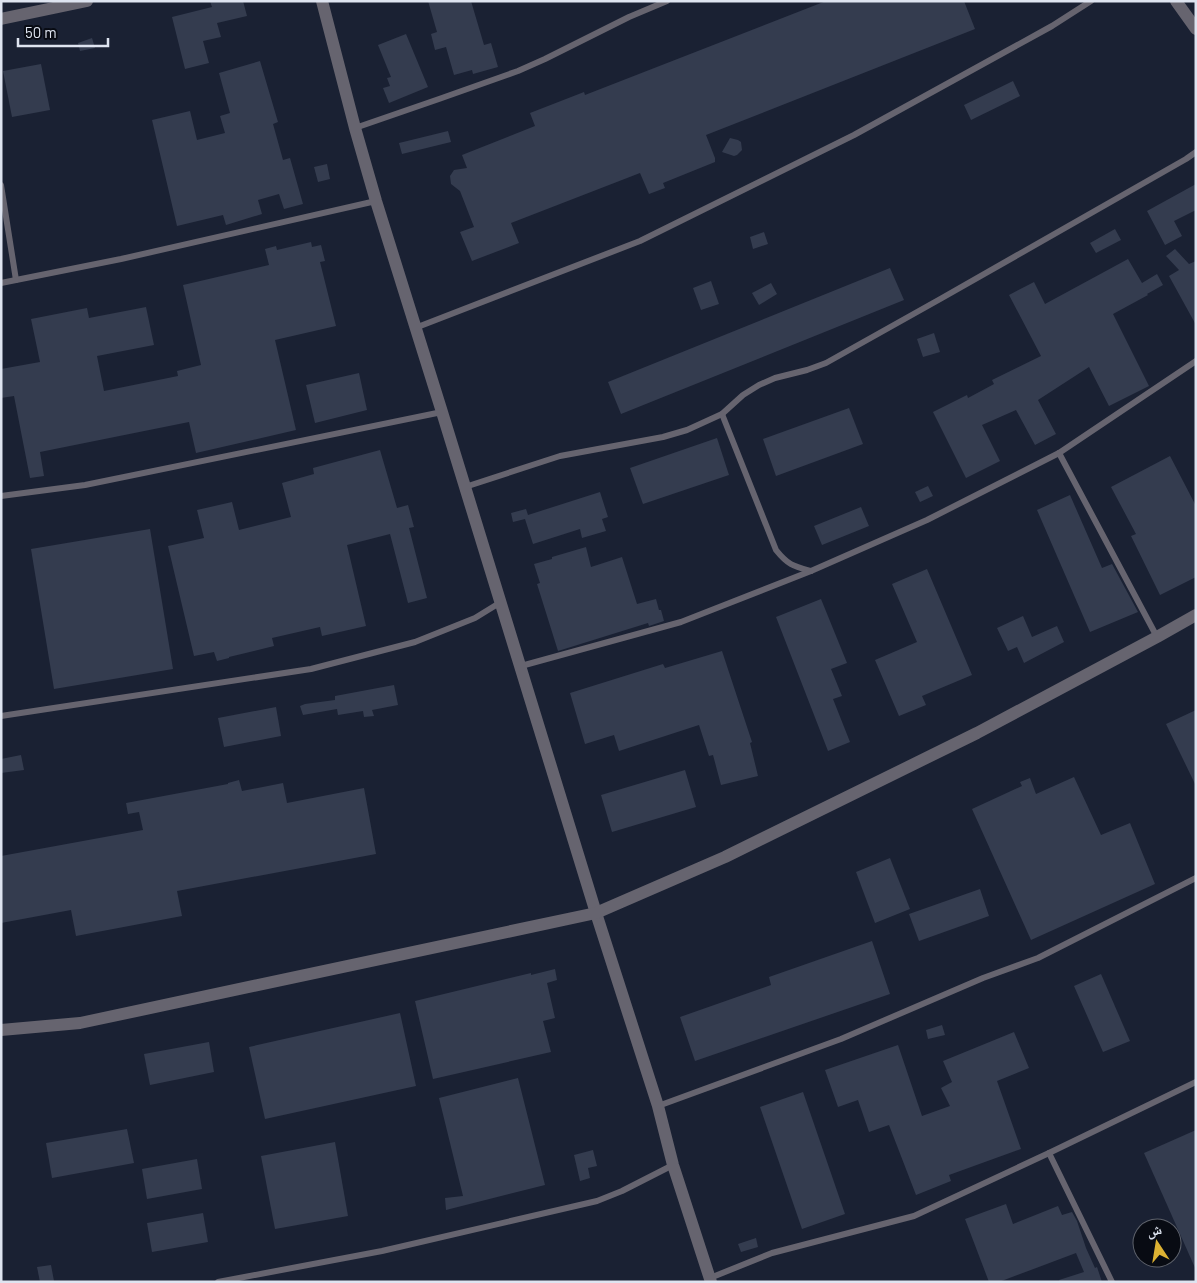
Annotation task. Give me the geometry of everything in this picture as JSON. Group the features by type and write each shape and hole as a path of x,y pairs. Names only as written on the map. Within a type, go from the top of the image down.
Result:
{"street":[{"path":"1,19 86,1"},
{"path":"322,1 376,201 596,913 658,1106 673,1165 711,1280"},
{"path":"1176,1 1196,29"},
{"path":"1,1030 80,1023 596,913 733,853 977,734 1196,615"}],"lane":[{"path":"355,128 518,71 629,17 667,1"},
{"path":"415,328 640,241 854,135 1052,26 1091,1"},
{"path":"465,487 560,456 663,437 687,430 722,414 743,395 759,385 775,378 826,363 1196,152"},
{"path":"1,185 16,280"},
{"path":"1,283 120,259 376,201"},
{"path":"521,666 681,622 812,571 928,520 1059,454 1196,361"},
{"path":"1,496 86,485 442,412"},
{"path":"722,414 776,550 785,561 812,571"},
{"path":"1059,454 1157,637"},
{"path":"1,716 311,669 415,642 475,618 501,602"},
{"path":"658,1106 841,1039 983,978 1038,958 1195,879"},
{"path":"711,1280 772,1253 914,1216 1196,1082"},
{"path":"1048,1153 1112,1282"},
{"path":"218,1282 382,1251 597,1201 622,1191 673,1165"}],"building":[{"path":"210,1 243,1 247,16 217,23 221,37 203,41 209,63 185,69 172,17 212,7"},
{"path":"428,1 471,1 484,45 491,43 498,67 473,74 472,70 454,75 446,47 435,50 431,34 437,32"},
{"path":"826,1 964,1 975,29 706,135 715,162 663,183 665,188 649,194 640,173 511,223 519,243 472,261 460,232 474,227 460,191 451,184 450,176 454,170 467,168 462,155 535,126 530,113 584,92 585,95"},
{"path":"406,34 428,87 389,103 383,88 390,86 387,78 391,77 378,45"},
{"path":"92,38 95,48 80,51 78,43"},
{"path":"260,61 278,122 273,124 283,160 290,158 303,204 284,209 279,194 258,200 262,214 226,225 223,215 177,226 152,120 190,111 197,140 225,133 220,116 230,113 219,73"},
{"path":"41,64 50,110 12,117 3,71"},
{"path":"1013,81 1020,96 971,120 964,105"},
{"path":"448,131 451,142 402,154 399,143"},
{"path":"730,138 741,142 742,150 734,156 722,152"},
{"path":"327,164 330,179 318,182 314,167"},
{"path":"1196,184 1196,210 1174,221 1182,236 1165,245 1147,211"},
{"path":"1115,229 1121,240 1096,253 1090,243"},
{"path":"764,232 768,244 753,249 750,237"},
{"path":"311,242 312,247 321,245 325,261 320,262 336,326 275,340 296,430 196,453 189,422 40,452 44,476 30,478 14,396 1,398 1,369 40,362 31,319 87,308 89,318 146,307 154,345 97,356 104,391 178,376 177,371 201,365 183,285 269,265 265,249 276,246 277,250"},
{"path":"1175,249 1189,264 1196,261 1196,325 1169,276 1179,270 1166,256"},
{"path":"1128,259 1142,283 1157,274 1163,285 1113,314 1149,386 1109,406 1089,367 1038,400 1056,434 1035,445 1016,410 982,425 1000,461 966,478 933,412 967,395 968,398 994,384 992,380 1041,356 1009,295 1034,282 1045,304"},
{"path":"890,268 904,300 621,414 608,382"},
{"path":"711,281 719,304 701,310 693,288"},
{"path":"771,283 777,294 759,305 752,293"},
{"path":"934,333 940,352 923,357 917,339"},
{"path":"359,373 367,410 315,423 306,385"},
{"path":"849,408 863,444 776,476 763,439"},
{"path":"717,438 729,475 643,504 630,468"},
{"path":"380,450 397,508 408,505 414,527 409,528 427,598 408,603 390,534 347,545 366,626 322,636 320,627 272,638 274,646 217,661 214,652 194,656 168,546 204,538 197,510 232,502 239,530 291,517 282,483 314,474 313,468"},
{"path":"1170,456 1196,506 1196,577 1160,595 1131,536 1136,534 1111,487"},
{"path":"928,486 933,496 920,502 915,492"},
{"path":"600,492 608,517 602,519 606,531 582,538 580,529 533,544 525,519 513,522 511,513 526,509 528,515"},
{"path":"1070,495 1102,568 1112,564 1138,612 1090,632 1037,510"},
{"path":"861,507 869,526 822,545 814,526"},
{"path":"150,529 173,669 54,689 31,549"},
{"path":"586,547 591,567 622,557 637,604 656,599 664,621 649,626 648,623 558,651 537,584 540,583 534,564"},
{"path":"927,569 972,675 922,696 926,705 899,716 875,660 917,642 892,584"},
{"path":"821,599 847,663 831,669 842,696 833,699 850,742 828,751 776,617"},
{"path":"1023,616 1032,637 1057,626 1064,642 1024,663 1017,647 1008,651 997,628"},
{"path":"722,651 752,742 750,743 758,776 721,785 713,755 709,756 699,725 619,751 614,735 585,744 570,693 663,664 665,668"},
{"path":"394,685 398,705 372,710 374,716 364,717 363,711 338,715 337,709 303,715 300,706 335,700 335,696"},
{"path":"276,707 281,736 224,747 218,718"},
{"path":"1196,710 1196,786 1166,724"},
{"path":"21,755 24,770 1,773 1,759"},
{"path":"685,770 696,807 612,832 601,795"},
{"path":"1074,777 1101,835 1130,823 1155,884 1031,940 972,809 1022,786 1020,782 1030,778 1036,794"},
{"path":"239,780 242,791 283,783 287,803 364,788 376,854 177,891 182,916 76,936 71,910 1,923 1,856 143,830 139,812 128,814 126,803 228,784"},
{"path":"890,858 910,909 875,923 856,872"},
{"path":"980,889 989,916 919,941 909,914"},
{"path":"872,941 890,994 695,1061 680,1017 771,985 769,977"},
{"path":"555,969 557,980 547,983 555,1018 543,1021 551,1052 433,1079 415,1001"},
{"path":"1101,974 1130,1041 1103,1052 1074,986"},
{"path":"400,1013 416,1086 265,1119 249,1047"},
{"path":"942,1025 945,1035 928,1039 926,1030"},
{"path":"1014,1032 1029,1068 997,1081 1021,1149 949,1175 951,1181 916,1195 889,1125 869,1132 858,1100 838,1107 825,1070 898,1045 922,1116 950,1106 941,1088 952,1082 943,1061"},
{"path":"209,1042 214,1072 150,1085 144,1054"},
{"path":"518,1078 545,1185 446,1210 445,1198 463,1196 439,1098"},
{"path":"803,1092 845,1214 802,1229 760,1107"},
{"path":"127,1129 134,1163 52,1178 46,1143"},
{"path":"1196,1130 1196,1270 1182,1238 1182,1218 1173,1218 1144,1153"},
{"path":"335,1142 348,1216 275,1229 261,1156"},
{"path":"593,1150 597,1166 588,1168 590,1178 580,1181 574,1155"},
{"path":"197,1159 202,1189 147,1199 142,1169"},
{"path":"1006,1204 1013,1224 1058,1206 1062,1215 1072,1212 1102,1282 1060,1282 1059,1280 1084,1272 1076,1253 999,1282 989,1282 965,1219"},
{"path":"203,1213 208,1242 152,1252 147,1223"},
{"path":"756,1238 758,1247 741,1252 738,1244"},
{"path":"51,1265 54,1281 40,1282 37,1267"}]}
